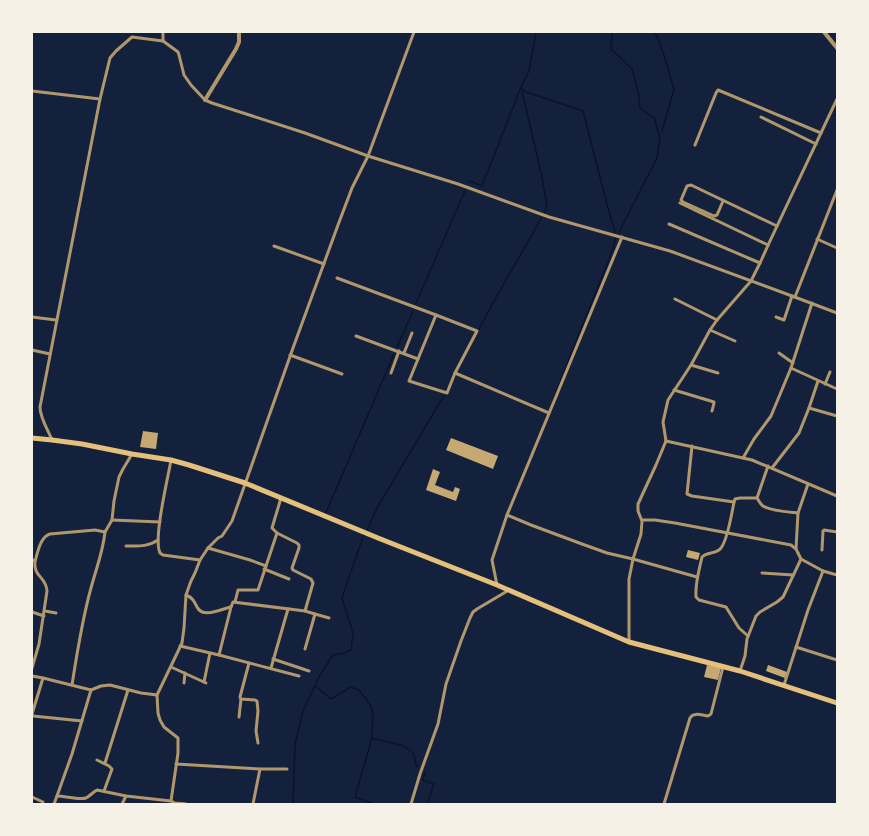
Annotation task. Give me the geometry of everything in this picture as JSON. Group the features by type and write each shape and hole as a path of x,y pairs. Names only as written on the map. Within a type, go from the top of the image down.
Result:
{"main road":[{"path":"32,438 82,444 189,464 245,483 497,585 629,642 740,671 837,703"}],"street":[{"path":"130,32 132,37"},
{"path":"163,32 163,41"},
{"path":"205,100 236,49 239,32"},
{"path":"173,803 178,738 164,727 160,720 157,695 182,643 187,589 200,560 208,548 222,536 232,522 290,355 352,188 368,156 414,32"},
{"path":"824,32 837,48"},
{"path":"52,440 40,411 40,407 56,320 100,99 110,58 132,37 163,41 178,52 184,75 205,100 212,103 305,133 368,156 458,184 549,217 670,251 837,313"},
{"path":"695,145 718,90 821,133"},
{"path":"32,91 100,99"},
{"path":"629,642 628,580 632,559 642,534 642,520 638,511 638,504 666,441 663,422 668,400 691,365 710,330 751,281 837,99"},
{"path":"761,117 816,144"},
{"path":"723,201 718,215 714,216 681,200 687,186 689,185 777,226"},
{"path":"776,317 784,320 837,190"},
{"path":"680,203 768,245"},
{"path":"669,224 760,263"},
{"path":"497,585 492,560 507,515 622,237"},
{"path":"817,239 837,248"},
{"path":"274,246 324,264"},
{"path":"337,278 477,330 455,373 447,393 409,380 436,315"},
{"path":"675,299 717,320"},
{"path":"743,458 754,439 771,416 793,363 812,303"},
{"path":"32,317 56,320"},
{"path":"710,330 735,340"},
{"path":"404,353 412,333"},
{"path":"356,336 418,358"},
{"path":"32,350 50,354"},
{"path":"390,373 398,351"},
{"path":"779,353 793,363"},
{"path":"290,355 342,374"},
{"path":"691,365 718,373"},
{"path":"791,368 837,389"},
{"path":"825,384 830,372"},
{"path":"455,373 549,413"},
{"path":"772,468 796,438 810,408 818,381"},
{"path":"674,390 714,402 712,411"},
{"path":"810,408 837,416"},
{"path":"666,441 752,460 837,496"},
{"path":"692,446 687,494 734,502"},
{"path":"72,685 84,617 101,554 105,532 112,520 119,477 132,454"},
{"path":"171,460 160,522 158,550 160,553 200,560"},
{"path":"757,498 768,466"},
{"path":"808,484 798,513 796,549 801,559 824,571 837,575"},
{"path":"281,498 272,528 277,533 297,542 299,545 293,570 313,581 305,611"},
{"path":"748,636 739,628 726,607 699,600 696,598 696,591 697,577 702,558 707,554 721,549 728,533 735,499 757,498"},
{"path":"757,498 761,504 765,506 781,511 798,513"},
{"path":"507,515 607,553 697,577"},
{"path":"112,520 160,522"},
{"path":"642,520 665,522 728,533 790,545 796,549"},
{"path":"32,668 40,644 47,591 47,586 35,571 33,560 43,538 50,534 95,530 105,532"},
{"path":"822,550 823,531 837,532"},
{"path":"219,655 232,603 235,602 238,590 258,590 277,533"},
{"path":"126,546 152,544 158,540"},
{"path":"208,548 250,560 289,579"},
{"path":"740,671 745,656 748,636 756,616 760,612 778,602 783,597 801,559"},
{"path":"784,685 808,610 824,571"},
{"path":"762,573 793,575"},
{"path":"411,804 438,724 446,684 460,641 470,618 473,612 477,609 509,590"},
{"path":"186,595 194,599 197,607 203,612 210,613 231,607"},
{"path":"235,602 305,611 329,618"},
{"path":"270,668 288,609"},
{"path":"32,612 44,614 56,613"},
{"path":"305,649 315,614"},
{"path":"180,646 299,676"},
{"path":"796,646 837,660"},
{"path":"171,667 205,682 210,653"},
{"path":"273,659 309,671"},
{"path":"239,717 240,697 249,664"},
{"path":"664,804 691,715 708,716 710,714 723,667"},
{"path":"184,684 185,672"},
{"path":"32,676 91,690 105,685 110,685 141,693 157,695"},
{"path":"43,678 32,714 33,716 82,721"},
{"path":"54,804 72,754 91,690"},
{"path":"105,763 128,690"},
{"path":"241,699 256,700 258,702 256,730 258,743"},
{"path":"97,760 105,763 112,769 104,791"},
{"path":"176,764 260,769 287,769"},
{"path":"253,804 260,769"},
{"path":"57,796 87,798 92,792 97,790 126,796 186,804"},
{"path":"122,804 126,796"},
{"path":"32,797 46,804"}],"building":[{"path":"143,431 158,433 156,449 140,447"},
{"path":"451,438 498,456 493,469 446,450"},
{"path":"433,469 440,472 435,485 453,492 455,487 460,489 456,501 426,490"},
{"path":"688,550 700,553 698,560 686,557"},
{"path":"707,665 721,668 718,680 704,677"},
{"path":"768,665 787,672 785,678 766,671"}],"waterway":[{"path":"536,32 529,71 521,87 542,177 547,206 544,214"},
{"path":"612,32 611,49 632,69 639,96 640,108 654,118 660,138 657,158 619,232"},
{"path":"655,32 664,55 674,89 662,131"},
{"path":"469,183 470,181 482,186 521,87 526,92 583,111 615,232"},
{"path":"416,303 465,191"},
{"path":"478,331 541,219"},
{"path":"553,399 610,257 616,237"},
{"path":"397,347 413,311"},
{"path":"325,515 394,354"},
{"path":"367,530 377,508 440,402 446,395"},
{"path":"293,804 295,744 303,711 320,675 333,655 351,650 353,633 342,598 364,534"},
{"path":"315,686 331,699 351,687 359,690 371,706 373,716 372,738 404,746 414,754 416,765 418,767"},
{"path":"372,738 355,797 374,804"},
{"path":"425,772 423,780 434,784 427,804"}]}
